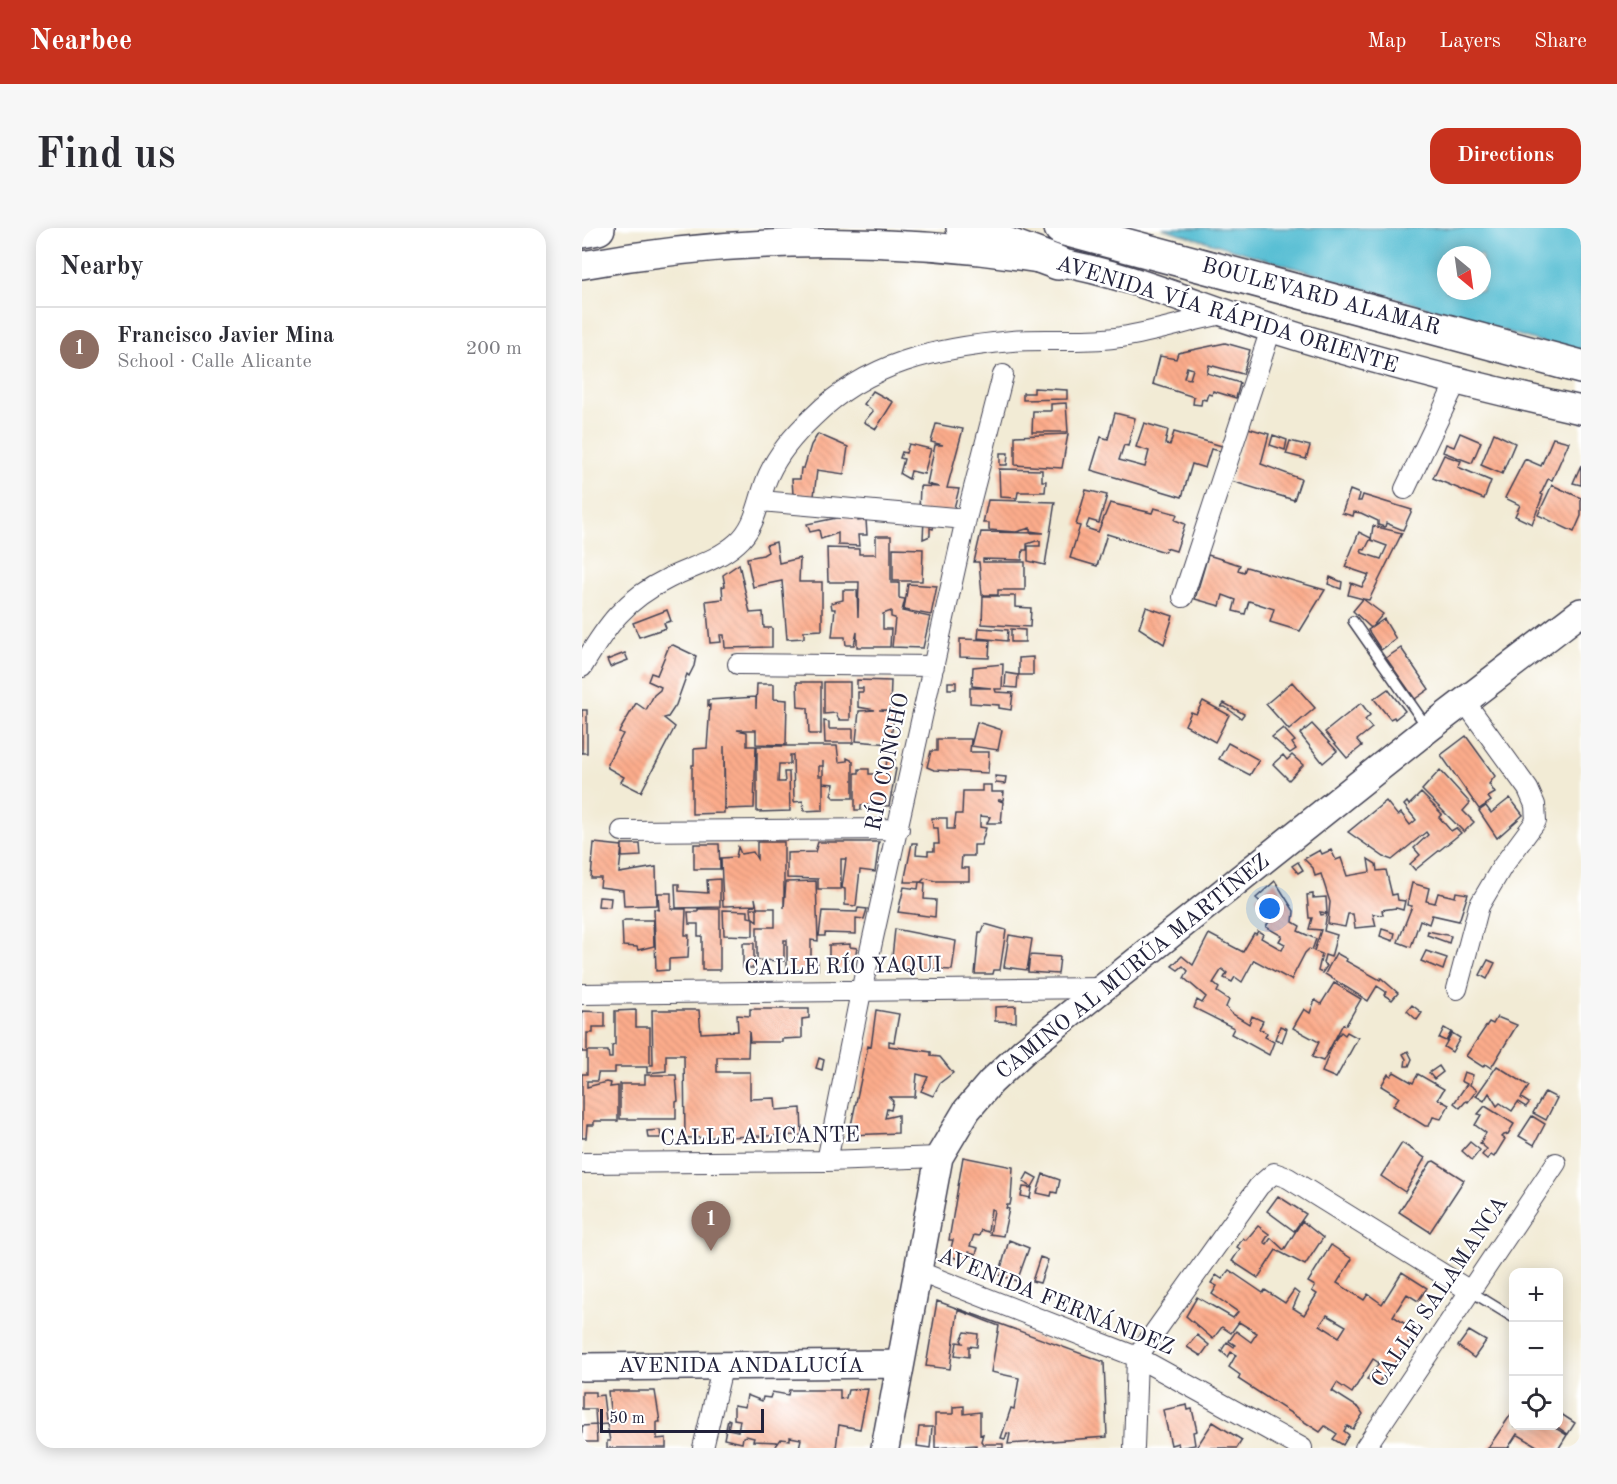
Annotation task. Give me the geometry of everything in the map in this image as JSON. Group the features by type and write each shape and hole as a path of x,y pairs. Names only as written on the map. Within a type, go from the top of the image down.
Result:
{"highway":[{"path":"582,231 598,228"},
{"path":"963,228 1058,263"},
{"name":"BOULEVARD ALAMAR","path":"1061,228 1581,367"}],"street":[{"name":"AVENIDA VÍA RÁPIDA ORIENTE","path":"582,265 657,251 769,242 877,242 1058,263 1228,313 1271,329 1456,382 1581,410"},
{"path":"582,667 609,623 635,599 667,579 718,556 738,543 750,528 769,475 784,448 854,382 884,368 952,350 1012,341 1119,338 1228,313"},
{"path":"1183,597 1271,329"},
{"name":"RÍO CONCHO","path":"826,1161 861,992 899,830 966,519 1003,375"},
{"path":"1405,489 1456,382 1537,414 1581,427"},
{"path":"761,501 966,519"},
{"name":"CAMINO AL MURÚA MARTÍNEZ","path":"885,1448 939,1157 967,1110 991,1082 1024,1051 1428,729 1581,612"},
{"path":"738,664 934,666"},
{"path":"1457,989 1479,906 1502,867 1536,821 1535,805 1527,789 1465,702"},
{"path":"622,831 899,830"},
{"name":"CALLE RÍO YAQUI","path":"582,994 1104,988"},
{"name":"CALLE ALICANTE","path":"582,1163 826,1161 939,1157"},
{"name":"CALLE SALAMANCA","path":"1365,1448 1556,1163"},
{"path":"1134,1448 1137,1357 1259,1186 1274,1173 1288,1178 1470,1291"},
{"name":"AVENIDA FERNÁNDEZ","path":"917,1271 1137,1357 1302,1448"},
{"path":"703,1448 723,1364"},
{"name":"AVENIDA ANDALUCÍA","path":"582,1367 723,1364 899,1365"}],"lane":[{"path":"1353,621 1428,729"},
{"path":"1470,1291 1509,1315"}],"water":[{"path":"1162,228 1581,228 1581,354"}],"building":[{"path":"1225,343 1250,350 1243,374 1209,365 1207,373 1240,383 1236,398 1213,391 1212,395 1208,394 1206,400 1202,399 1201,405 1193,404 1194,397 1153,384 1160,356 1176,359 1178,353","holes":["1187,367 1193,369 1190,379 1184,378"]},
{"path":"1034,388 1067,390 1067,399 1023,400 1023,393 1034,393"},
{"path":"873,391 893,402 876,429 864,422 873,411 864,404"},
{"path":"1066,403 1068,432 1032,432 1033,411 1051,411 1051,404"},
{"path":"1115,413 1135,418 1128,446 1124,445 1119,460 1145,467 1149,451 1136,447 1144,423 1168,430 1165,444 1170,445 1174,432 1222,446 1220,451 1211,449 1205,468 1192,464 1182,497 1091,470 1101,437 1108,439"},
{"path":"936,424 963,429 947,488 959,489 953,512 919,511 920,486 939,487 927,484 935,445 943,445 931,442"},
{"path":"1248,428 1269,434 1261,464 1301,479 1294,500 1231,481"},
{"path":"1460,433 1481,442 1472,463 1443,452 1446,444 1454,447"},
{"path":"1494,433 1515,443 1502,474 1481,465"},
{"path":"818,434 848,447 844,474 817,470 814,496 793,494 792,479 800,479 801,468 804,468 811,445"},
{"path":"1068,434 1062,468 1015,465 1015,436"},
{"path":"1273,435 1287,440 1285,450 1270,445"},
{"path":"1553,438 1569,442 1552,480 1548,479 1541,494 1543,495 1532,524 1515,516 1520,505 1505,498 1525,459 1541,466"},
{"path":"1290,441 1310,446 1306,459 1286,454"},
{"path":"909,444 931,449 924,474 911,471 909,479 900,474 904,459 900,458 902,452 906,453"},
{"path":"1000,453 1008,453 1007,465 1000,465"},
{"path":"1444,455 1461,461 1458,467 1491,481 1484,499 1433,478"},
{"path":"1581,465 1581,485 1573,483"},
{"path":"999,469 1042,470 1042,481 1046,481 1045,492 1018,492 1017,498 1000,497"},
{"path":"1552,485 1581,498 1581,516 1574,532 1538,515"},
{"path":"1086,490 1107,495 1099,523 1089,520 1086,528 1098,532 1110,503 1152,513 1154,508 1177,514 1175,520 1185,524 1176,551 1166,548 1165,552 1107,534 1097,566 1070,558 1080,526 1076,525"},
{"path":"1350,490 1360,494 1358,501 1361,501 1363,495 1412,510 1403,530 1386,523 1385,527 1378,525 1378,521 1361,513 1354,512 1353,516 1342,513"},
{"path":"988,500 1055,502 1045,565 1028,561 1028,546 1040,546 1040,541 1027,544 1027,550 1023,550 1022,560 983,559 983,562 1025,562 1025,590 998,590 998,595 982,595 979,562 974,562 981,532 1044,533 1030,531 1030,528 1016,532 989,530 989,523 983,523"},
{"path":"841,517 858,517 858,521 866,520 867,535 858,535 859,546 838,545 838,533 821,539 819,530 810,532 807,524"},
{"path":"924,519 934,525 933,529 930,528 930,536 923,539"},
{"path":"1373,526 1402,533 1369,600 1348,595 1351,583 1362,587 1369,575 1345,567 1359,532 1371,538 1365,550 1361,549 1362,553 1381,559 1387,546 1371,540"},
{"path":"876,536 891,536 891,583 899,583 899,598 905,599 902,611 930,617 923,648 892,647 895,618 891,617 891,611 883,614 883,629 891,629 890,647 857,647 857,632 854,645 846,645 845,637 832,637 835,609 832,609 831,603 843,600 843,590 857,590 858,617 859,582 828,582 827,548 859,549 859,554 876,554"},
{"path":"776,542 779,563 800,558 799,582 822,582 822,630 804,631 804,638 787,639 782,581 753,587 747,558 763,555 768,552 766,545"},
{"path":"893,548 923,549 922,581 893,581"},
{"path":"1208,555 1240,565 1238,570 1244,572 1246,567 1325,590 1300,631 1270,622 1274,609 1249,601 1245,614 1233,611 1236,600 1223,595 1220,606 1195,599"},
{"path":"739,564 750,613 763,612 764,628 772,628 772,647 725,648 724,635 720,635 721,642 710,643 706,601 723,599 722,587 725,586 723,575"},
{"path":"1330,577 1342,582 1341,589 1328,584"},
{"path":"908,584 937,586 931,615 904,610"},
{"path":"983,596 1015,596 1015,607 1031,608 1030,627 982,624"},
{"path":"1363,599 1383,614 1371,628 1353,611"},
{"path":"1146,607 1173,616 1164,644 1139,628"},
{"path":"667,610 671,621 664,623 666,628 639,637 633,623"},
{"path":"1384,619 1396,639 1381,650 1368,630"},
{"path":"979,628 1008,630 1007,641 978,638"},
{"path":"1011,629 1025,630 1025,642 1011,642"},
{"path":"960,639 990,640 989,658 960,657"},
{"path":"673,645 696,656 694,666 689,676 687,674 676,705 668,717 664,718 675,727 641,792 621,782 624,777 608,768 607,764 623,734 619,732 636,703 646,710 654,695 660,690 661,687 648,681 651,673 657,675 669,646"},
{"path":"1401,648 1429,689 1415,699 1386,658"},
{"path":"625,653 628,660 610,667 607,660"},
{"path":"1033,657 1033,675 1019,675 1019,658"},
{"path":"1003,664 1002,689 995,689 996,692 1013,693 1011,710 999,708 999,705 970,703 970,688 991,688 972,686 973,667"},
{"path":"1006,673 1018,675 1017,688 1005,687"},
{"path":"857,680 891,681 890,710 879,710 895,711 890,744 856,741 859,711 875,710 858,707 858,692 863,692 863,688 857,688"},
{"path":"797,682 821,682 821,734 809,734 808,708 798,707"},
{"path":"824,682 850,682 850,720 839,720 836,713 824,714"},
{"path":"948,682 956,682 956,689 948,689"},
{"path":"1292,682 1315,708 1289,730 1266,704"},
{"path":"757,684 774,684 774,699 787,700 786,745 756,744 756,730 737,730 747,732 747,746 756,746 754,808 725,809 724,746 724,813 692,814 694,749 707,748 710,705 708,706 708,700 756,697 756,708"},
{"path":"1388,689 1405,711 1395,719 1394,717 1390,719 1374,699"},
{"path":"1203,701 1229,715 1215,742 1185,725 1191,712 1196,714"},
{"path":"1224,703 1244,714 1241,718 1225,707 1221,707"},
{"path":"1361,703 1370,715 1365,720 1372,728 1357,740 1362,746 1347,758 1325,732"},
{"path":"582,710 587,710 587,753 582,753"},
{"path":"824,721 829,722 829,729 853,729 853,743 825,743"},
{"path":"977,722 1002,730 998,750 971,746"},
{"path":"1312,724 1337,751 1323,763 1300,734"},
{"path":"1283,728 1295,741 1292,743 1296,749 1290,753 1272,737"},
{"path":"1466,736 1495,776 1489,784 1495,793 1488,797 1491,801 1479,809 1441,755"},
{"path":"937,739 971,739 970,752 989,752 988,773 934,770 927,767 931,751 937,751"},
{"path":"1228,743 1259,760 1250,775 1219,759"},
{"path":"757,746 837,746 839,762 847,761 847,758 853,761 853,798 834,798 831,795 834,784 823,783 823,810 804,811 803,801 794,802 793,755 790,755 790,764 779,764 778,782 785,782 784,772 789,772 790,811 757,812","holes":["819,766 823,766 823,776 819,776"]},
{"path":"1283,755 1287,760 1292,755 1303,765 1289,780 1273,764"},
{"path":"887,759 895,760 893,768 896,769 889,806 861,805 861,810 855,810 855,773 859,773 859,769 869,769 869,774 879,774 881,766 886,767"},
{"path":"1440,770 1470,803 1463,811 1474,822 1464,832 1422,790"},
{"path":"995,776 1006,777 1005,784 996,783"},
{"path":"982,785 991,785 991,792 1004,792 1003,800 998,800 1003,802 1001,823 987,823 990,817 980,816 980,827 986,828 981,845 974,845 974,856 962,856 961,868 969,868 969,881 935,881 925,878 921,882 904,882 912,843 917,843 916,854 928,855 928,851 934,851 934,844 939,844 938,828 933,828 932,818 947,818 947,829 954,829 956,814 962,814 963,791 982,791"},
{"path":"1421,793 1442,814 1439,817 1451,831 1456,828 1461,833 1415,870 1410,864 1420,855 1414,848 1428,835 1426,832 1392,860 1348,832 1386,801 1398,816 1401,813 1410,825 1416,820 1404,805 1407,802 1409,805"},
{"path":"1510,798 1523,815 1497,838 1479,811 1486,806 1491,813"},
{"path":"757,842 784,842 784,908 786,882 816,881 818,941 811,940 811,960 818,961 818,970 787,970 787,940 784,940 784,961 757,960 757,927 775,927 775,908 757,908 755,898 756,905 723,906 721,858 736,857 738,847 741,854 753,852 757,859"},
{"path":"818,842 879,842 875,872 860,870 856,906 845,905 845,889 842,888 846,859 841,859 841,889 818,889 818,879 787,878 787,853 815,852"},
{"path":"594,843 622,846 619,873 656,867 657,905 624,906 623,890 600,887 601,878 591,878"},
{"path":"622,844 640,844 641,856 622,857"},
{"path":"694,844 719,844 720,869 694,869"},
{"path":"1320,850 1322,854 1331,850 1336,860 1341,858 1347,876 1370,872 1368,859 1376,864 1377,871 1386,870 1392,895 1397,894 1398,900 1405,901 1403,910 1396,908 1382,910 1383,915 1373,914 1376,926 1355,928 1353,914 1348,914 1345,927 1328,924 1330,902 1321,874 1315,876 1313,868 1304,859"},
{"path":"1298,862 1303,870 1298,873 1292,866"},
{"path":"720,879 720,907 676,908 675,884 679,884 679,891 708,893 707,880"},
{"path":"1275,881 1294,911 1293,922 1300,926 1298,931 1316,939 1312,950 1309,949 1305,953 1291,980 1254,960 1242,982 1235,977 1232,982 1224,978 1227,973 1222,969 1213,983 1219,988 1217,992 1229,1000 1226,1007 1231,1013 1249,1024 1252,1016 1263,1021 1259,1029 1267,1033 1265,1037 1274,1042 1269,1055 1231,1034 1234,1028 1194,1008 1197,1000 1202,1003 1206,997 1184,978 1188,971 1183,966 1178,970 1172,966 1182,956 1193,965 1209,934 1243,952 1254,933 1258,931 1263,934 1261,938 1282,950 1285,944 1279,941 1282,936 1266,927 1270,920 1265,916 1269,910 1256,898"},
{"path":"919,882 925,883 924,899 936,900 935,917 898,912 904,887 918,889"},
{"path":"1412,883 1429,888 1426,901 1435,903 1438,893 1455,897 1456,892 1468,894 1459,921 1432,915 1429,924 1420,920 1411,947 1398,942 1412,906 1407,905"},
{"path":"658,893 671,893 671,909 686,909 685,935 689,935 688,958 669,959 669,970 656,971 654,909 659,910"},
{"path":"1313,894 1313,898 1326,897 1327,913 1320,912 1321,915 1327,914 1324,931 1337,935 1331,957 1325,955 1323,963 1327,966 1322,973 1318,971 1322,954 1314,951 1321,930 1309,929 1312,918 1309,918 1307,895"},
{"path":"599,897 611,898 610,907 598,906"},
{"path":"751,908 757,908 757,921 752,917"},
{"path":"858,908 867,909 864,919 856,918 856,934 825,933 825,936 819,936 822,911 857,912"},
{"path":"698,909 720,909 720,970 702,970 702,936 698,936 698,924 689,924 688,912 698,912"},
{"path":"723,910 748,911 748,917 753,918 753,936 724,935"},
{"path":"625,920 653,920 654,946 638,950 637,947 623,946 622,922"},
{"path":"985,924 1006,930 1000,970 994,970 993,974 975,974 979,932 982,932"},
{"path":"895,929 956,941 952,970 891,967"},
{"path":"1382,929 1395,933 1393,941 1380,936"},
{"path":"1428,931 1451,936 1449,943 1427,935"},
{"path":"1009,935 1032,939 1027,970 1004,967"},
{"path":"743,943 754,943 754,968 743,968"},
{"path":"850,944 850,947 857,948 855,959 850,959 850,969 829,969 829,945"},
{"path":"1426,951 1447,958 1443,970 1421,961"},
{"path":"1336,953 1380,980 1381,978 1398,993 1392,1000 1384,995 1386,992 1377,986 1368,1001 1325,974"},
{"path":"1030,955 1060,957 1058,974 1028,972"},
{"path":"1488,960 1495,963 1487,979 1480,975"},
{"path":"1334,983 1361,999 1346,1025 1343,1024 1323,1061 1312,1057 1319,1042 1293,1028 1304,1009 1310,1013 1315,1000 1321,1004"},
{"path":"1412,1005 1422,1013 1417,1020 1407,1011"},
{"path":"1016,1006 1016,1022 995,1021 995,1007"},
{"path":"750,1009 809,1009 809,1018 802,1019 802,1038 782,1039 782,1042 750,1042 749,1031 748,1057 717,1057 717,1072 750,1072 750,1099 775,1098 776,1110 801,1108 802,1135 685,1138 684,1055 666,1055 666,1071 647,1073 647,1067 615,1067 615,1073 598,1073 597,1081 587,1081 587,1087 606,1082 611,1083 610,1087 618,1086 618,1121 594,1121 594,1125 587,1125 586,1138 582,1138 582,1074 587,1074 587,1052 582,1052 582,1011 605,1012 605,1027 593,1027 593,1033 587,1033 587,1051 608,1051 609,1058 612,1058 612,1046 615,1045 615,1011 636,1010 636,1027 650,1027 650,1065 653,1065 652,1010 699,1010 701,1033 738,1031 737,1015 750,1016"},
{"path":"876,1010 899,1014 894,1042 889,1041 889,1046 931,1052 931,1056 940,1057 953,1073 940,1083 933,1096 921,1091 928,1077 917,1074 915,1097 889,1097 893,1101 891,1110 887,1109 885,1118 898,1115 898,1133 849,1135 868,1046 871,1047"},
{"path":"1497,1017 1517,1025 1491,1068 1485,1064 1483,1067 1466,1056 1489,1022 1493,1024"},
{"path":"1280,1026 1287,1029 1282,1042 1275,1039"},
{"path":"1444,1028 1451,1032 1446,1041 1439,1038"},
{"path":"1341,1032 1345,1035 1347,1032 1358,1038 1336,1078 1322,1072 1334,1041"},
{"path":"1452,1033 1460,1038 1452,1052 1444,1047"},
{"path":"1408,1051 1412,1059 1409,1066 1405,1066 1406,1059 1403,1054"},
{"path":"819,1058 824,1060 822,1070 816,1068"},
{"path":"1439,1066 1443,1072 1434,1079 1429,1073"},
{"path":"1497,1066 1529,1086 1521,1098 1529,1103 1526,1107 1518,1102 1512,1111 1500,1103 1497,1106 1489,1093 1484,1101 1476,1096"},
{"path":"1394,1072 1413,1083 1418,1074 1444,1089 1438,1099 1449,1105 1441,1119 1433,1117 1429,1126 1425,1126 1393,1106 1399,1097 1381,1086 1388,1074 1391,1076"},
{"path":"1464,1072 1473,1075 1470,1085 1477,1090 1460,1108 1454,1103 1467,1084 1461,1081"},
{"path":"645,1075 676,1075 678,1101 676,1102 676,1119 620,1119 620,1084 645,1084"},
{"path":"1545,1092 1557,1098 1546,1120 1533,1113"},
{"path":"1485,1106 1514,1124 1508,1134 1502,1137 1505,1139 1494,1157 1491,1155 1487,1159 1482,1155 1487,1149 1480,1143 1486,1133 1475,1125 1481,1115 1478,1114"},
{"path":"1532,1116 1545,1124 1534,1145 1519,1136"},
{"path":"660,1130 661,1138 648,1138 647,1131"},
{"path":"1470,1142 1480,1150 1472,1160 1462,1151"},
{"path":"1402,1143 1425,1158 1405,1192 1381,1176"},
{"path":"963,1157 1013,1167 1011,1200 1010,1205 1006,1208 1009,1209 1003,1236 990,1234 994,1210 991,1209 988,1232 981,1230 979,1236 974,1235 970,1246 978,1248 976,1254 969,1252 966,1261 949,1256 953,1240 949,1240"},
{"path":"1434,1161 1464,1180 1430,1232 1399,1212 1431,1162"},
{"path":"1028,1173 1037,1178 1032,1187 1023,1182"},
{"path":"1043,1174 1060,1180 1057,1193 1052,1192 1051,1196 1037,1193"},
{"path":"1023,1187 1032,1188 1030,1198 1021,1196"},
{"path":"1278,1196 1306,1214 1294,1231 1267,1211"},
{"path":"1302,1221 1323,1238 1305,1265 1276,1250 1258,1278 1232,1261 1240,1249 1237,1247 1243,1238 1246,1240 1258,1226 1269,1234 1264,1242 1267,1244 1271,1238 1284,1250"},
{"path":"1009,1240 1029,1248 1017,1281 999,1275"},
{"path":"1331,1245 1352,1259 1337,1283 1364,1300 1368,1294 1382,1304 1402,1272 1427,1288 1418,1301 1407,1294 1393,1316 1416,1331 1391,1370 1388,1369 1376,1386 1367,1379 1379,1363 1373,1359 1352,1393 1337,1383 1332,1391 1359,1408 1363,1414 1353,1429 1347,1426 1344,1431 1349,1435 1343,1445 1333,1439 1337,1434 1325,1426 1320,1432 1238,1379 1240,1375 1229,1367 1236,1355 1231,1352 1228,1357 1221,1351 1227,1342 1234,1347 1235,1345 1229,1341 1236,1331 1251,1342 1257,1333 1239,1322 1231,1333 1222,1327 1213,1339 1186,1316 1197,1297 1233,1318 1238,1312 1212,1294 1217,1286 1211,1283 1216,1275 1222,1279 1229,1270 1263,1293 1265,1290 1285,1303 1294,1290 1299,1294 1293,1308 1304,1315 1317,1294 1312,1291 1315,1286 1308,1282","holes":["1327,1315 1346,1326 1339,1337 1320,1325"]},
{"path":"1040,1257 1048,1260 1040,1283 1032,1281"},
{"path":"937,1301 1104,1362 1107,1437 1008,1444 1010,1434 1007,1433 1005,1439 1001,1438 1011,1408 1014,1409 1019,1378 991,1372 999,1326 958,1310 950,1369 926,1366"},
{"path":"1469,1331 1486,1341 1474,1358 1458,1346"},
{"path":"965,1332 978,1334 977,1347 969,1346 969,1357 955,1355 957,1342 963,1343 961,1340"},
{"path":"1197,1335 1209,1345 1201,1356 1187,1347"},
{"path":"868,1389 860,1429 839,1425 836,1448 799,1448 801,1439 790,1437 790,1440 781,1439 776,1446 777,1442 753,1441 754,1438 746,1436 743,1437 742,1443 724,1439 728,1419 730,1420 728,1429 738,1431 740,1420 734,1419 734,1405 745,1407 747,1395 762,1401 763,1397 770,1398 772,1392 788,1395 789,1390 840,1390 840,1399 846,1398 848,1390"},
{"path":"608,1391 655,1391 660,1422 657,1422 657,1439 666,1438 666,1448 607,1448 607,1441 610,1441 607,1424 596,1425 595,1409 582,1409 582,1392 595,1392 595,1396 603,1395 606,1420 611,1419"},
{"path":"1187,1405 1188,1410 1192,1409 1197,1431 1193,1432 1195,1445 1179,1448 1178,1443 1171,1445 1163,1410"},
{"path":"964,1406 964,1414 980,1412 980,1435 983,1434 981,1441 983,1444 1003,1444 1003,1448 976,1448 976,1445 935,1448 935,1414 953,1414 953,1407"},
{"path":"1563,1415 1575,1423 1568,1434 1562,1430"},
{"path":"1509,1417 1509,1430 1559,1430 1567,1435 1559,1448 1540,1448 1517,1434 1508,1448 1488,1448"},
{"path":"1213,1422 1242,1440 1237,1448 1196,1448"},
{"path":"596,1425 597,1442 582,1442 582,1426"},
{"path":"919,1427 932,1427 930,1448 917,1446"}],"place":[{"name":"Francisco Javier Mina","path":"711,1251"}]}
